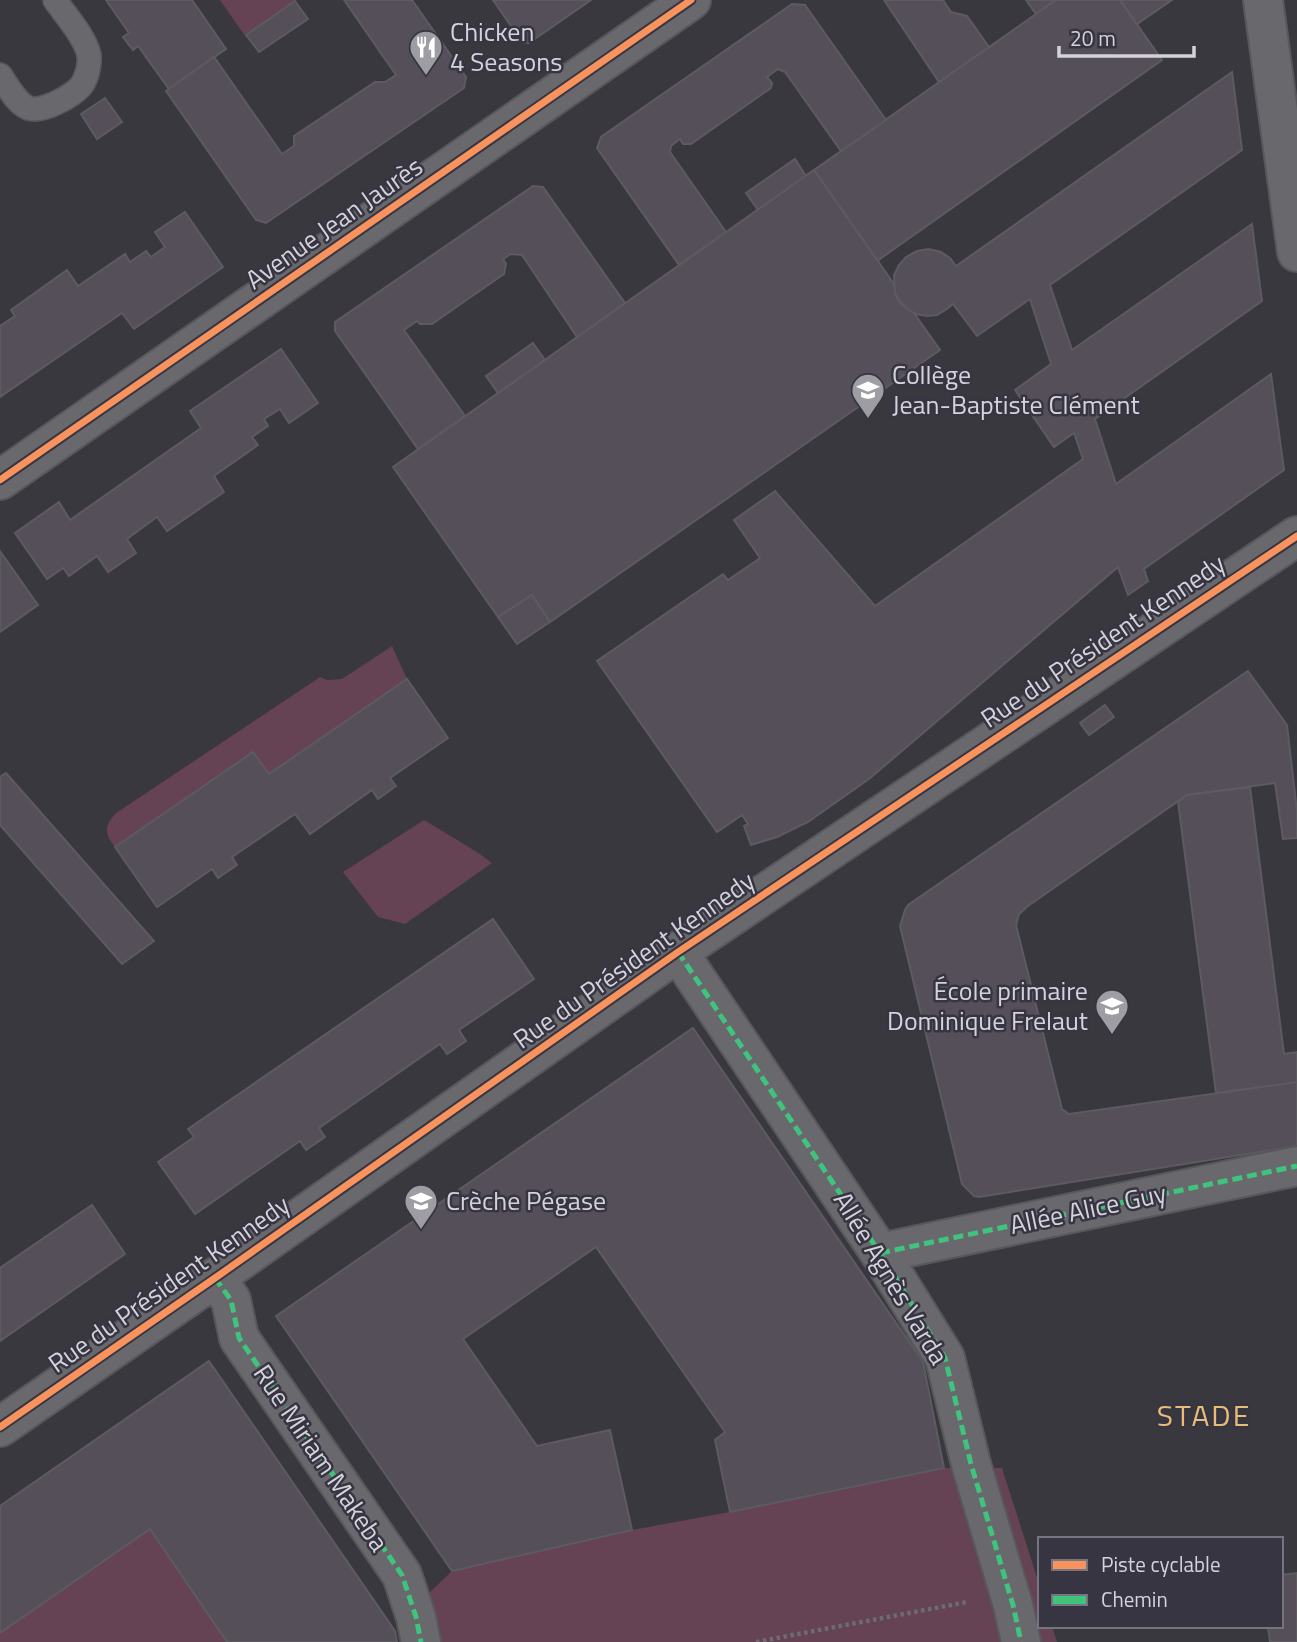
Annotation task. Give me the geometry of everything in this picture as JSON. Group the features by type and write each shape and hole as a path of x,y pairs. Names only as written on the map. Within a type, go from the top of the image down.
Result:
{"street":[{"name":"Avenue Jean Jaurès","path":"0,480 691,0"},
{"path":"1263,0 1297,252"},
{"name":"Rue du Président Kennedy","path":"0,1427 678,952 1297,536"},
{"name":"Allée Agnès Varda","path":"678,952 880,1253 944,1358 1021,1642"},
{"name":"Allée Alice Guy","path":"880,1253 1297,1166"},
{"name":"Rue Miriam Makeba","path":"215,1278 231,1300 239,1338 402,1575 416,1616 421,1642"}],"lane":[{"path":"0,75 19,102 34,109 48,107 80,87 87,74 89,57 85,43 55,0"}],"path":[{"path":"756,1642 1009,1594"}],"shaded area":[{"path":"220,0 297,0 245,36"},
{"path":"392,646 407,679 269,774 252,752 115,847 111,842 107,830 116,813 320,677 327,680 342,679"},
{"path":"424,820 492,863 405,924 378,917 343,872"},
{"path":"944,1468 1002,1468 1038,1581 1038,1628 1053,1628 1057,1642 438,1642 428,1594 452,1571 632,1530"},
{"path":"150,1529 227,1642 0,1642 0,1633"}],"building":[{"path":"106,0 192,0 226,49 169,89 138,46 133,50 123,37 129,33"},
{"path":"344,0 412,0 466,77 464,88 266,223 256,220 166,91 214,57 282,154 294,146 294,136 375,82 385,82 396,75"},
{"path":"493,0 591,0 529,43 522,42"},
{"path":"884,0 943,0 951,12 967,16 989,47 939,82"},
{"path":"1026,0 1056,0 1036,14"},
{"path":"1056,0 1120,0 1162,60 877,261 814,170"},
{"path":"1120,0 1172,0 1137,24"},
{"path":"295,1 308,19 259,52 246,35"},
{"path":"792,4 805,5 886,120 841,151 785,72 778,69 767,77 772,83 771,88 691,144 683,144 680,139 671,146 670,152 726,232 679,265 597,148 601,137"},
{"path":"1232,72 1242,150 1050,285 1072,350 1252,224 1262,301 1095,419 1116,484 1271,374 1284,470 1144,569 1148,581 1128,595 1118,567 869,779 808,822 777,837 751,845 744,826 748,824 742,815 717,832 597,661 723,574 728,580 760,558 734,520 775,491 875,606 1083,459 1074,433 1054,447 1015,390 1051,364 1030,299 977,336 953,304 937,315 927,316 915,314 906,308 895,294 894,275 906,257 929,249 941,252 956,266"},
{"path":"105,98 122,122 97,139 81,114"},
{"path":"795,159 806,176 758,210 746,193"},
{"path":"814,170 894,284 900,303 914,313 940,350 550,622 532,595 498,617 393,467"},
{"path":"533,186 543,187 625,303 577,337 522,255 511,254 503,259 506,264 504,274 432,324 420,324 417,321 404,330 465,416 418,449 335,331 335,322"},
{"path":"185,212 223,267 134,329 122,313 0,397 0,326 15,316 11,310 67,270 78,286 125,254 130,262 146,251 151,257 165,247 155,232"},
{"path":"533,343 545,360 498,393 486,376"},
{"path":"281,349 318,403 289,423 280,409 264,419 268,426 252,437 258,445 214,476 224,492 167,531 157,517 127,539 136,553 108,572 97,556 69,576 63,568 47,579 15,533 59,502 70,520 201,428 190,411"},
{"path":"0,551 38,605 0,632"},
{"path":"532,595 550,622 517,644 498,617"},
{"path":"1248,671 1287,725 1297,811 1297,838 1283,839 1275,783 1187,795 1028,906 1019,914 1016,925 1062,1109 1069,1114 1297,1082 1297,1146 974,1196 962,1184 900,926 905,910 908,905"},
{"path":"407,679 448,738 390,778 396,786 378,799 372,790 310,834 295,814 232,857 237,865 218,878 212,869 157,907 115,847 253,752 269,774"},
{"path":"1105,705 1114,717 1089,735 1080,723"},
{"path":"6,773 154,941 122,964 0,825 0,777"},
{"path":"1250,787 1284,1054 1297,1052 1297,1082 1216,1093 1178,802 1187,795"},
{"path":"493,919 534,979 459,1030 466,1041 447,1054 440,1044 319,1128 325,1137 306,1150 300,1141 195,1214 158,1162 194,1137 188,1129"},
{"path":"693,1028 923,1362 944,1468 730,1512 715,1440 725,1432 596,1247 463,1339 537,1446 610,1430 632,1530 452,1571 276,1316"},
{"path":"92,1205 125,1254 0,1341 0,1268"},
{"path":"209,1361 395,1631 397,1642 227,1642 150,1529 0,1633 0,1506"},
{"path":"1297,1573 1297,1642 1270,1642 1268,1628 1283,1628 1283,1575"}],"marked path":[{"path":"678,952 880,1253 945,1358 971,1464 1013,1605 1021,1642"},
{"path":"880,1253 1297,1166"},
{"path":"215,1278 231,1300 239,1338 402,1575 421,1642"}],"cycle path":[{"path":"0,480 691,0"},
{"path":"0,1427 678,952 1297,536"}],"place":[{"name":"Chicken 4 Seasons","path":"426,77"},
{"name":"Collège Jean-Baptiste Clément","path":"868,420"},
{"name":"École primaire Dominique Frelaut","path":"1112,1036"},
{"name":"Crèche Pégase","path":"421,1231"}],"district":[{"name":"STADE","path":"1204,1416"}]}
